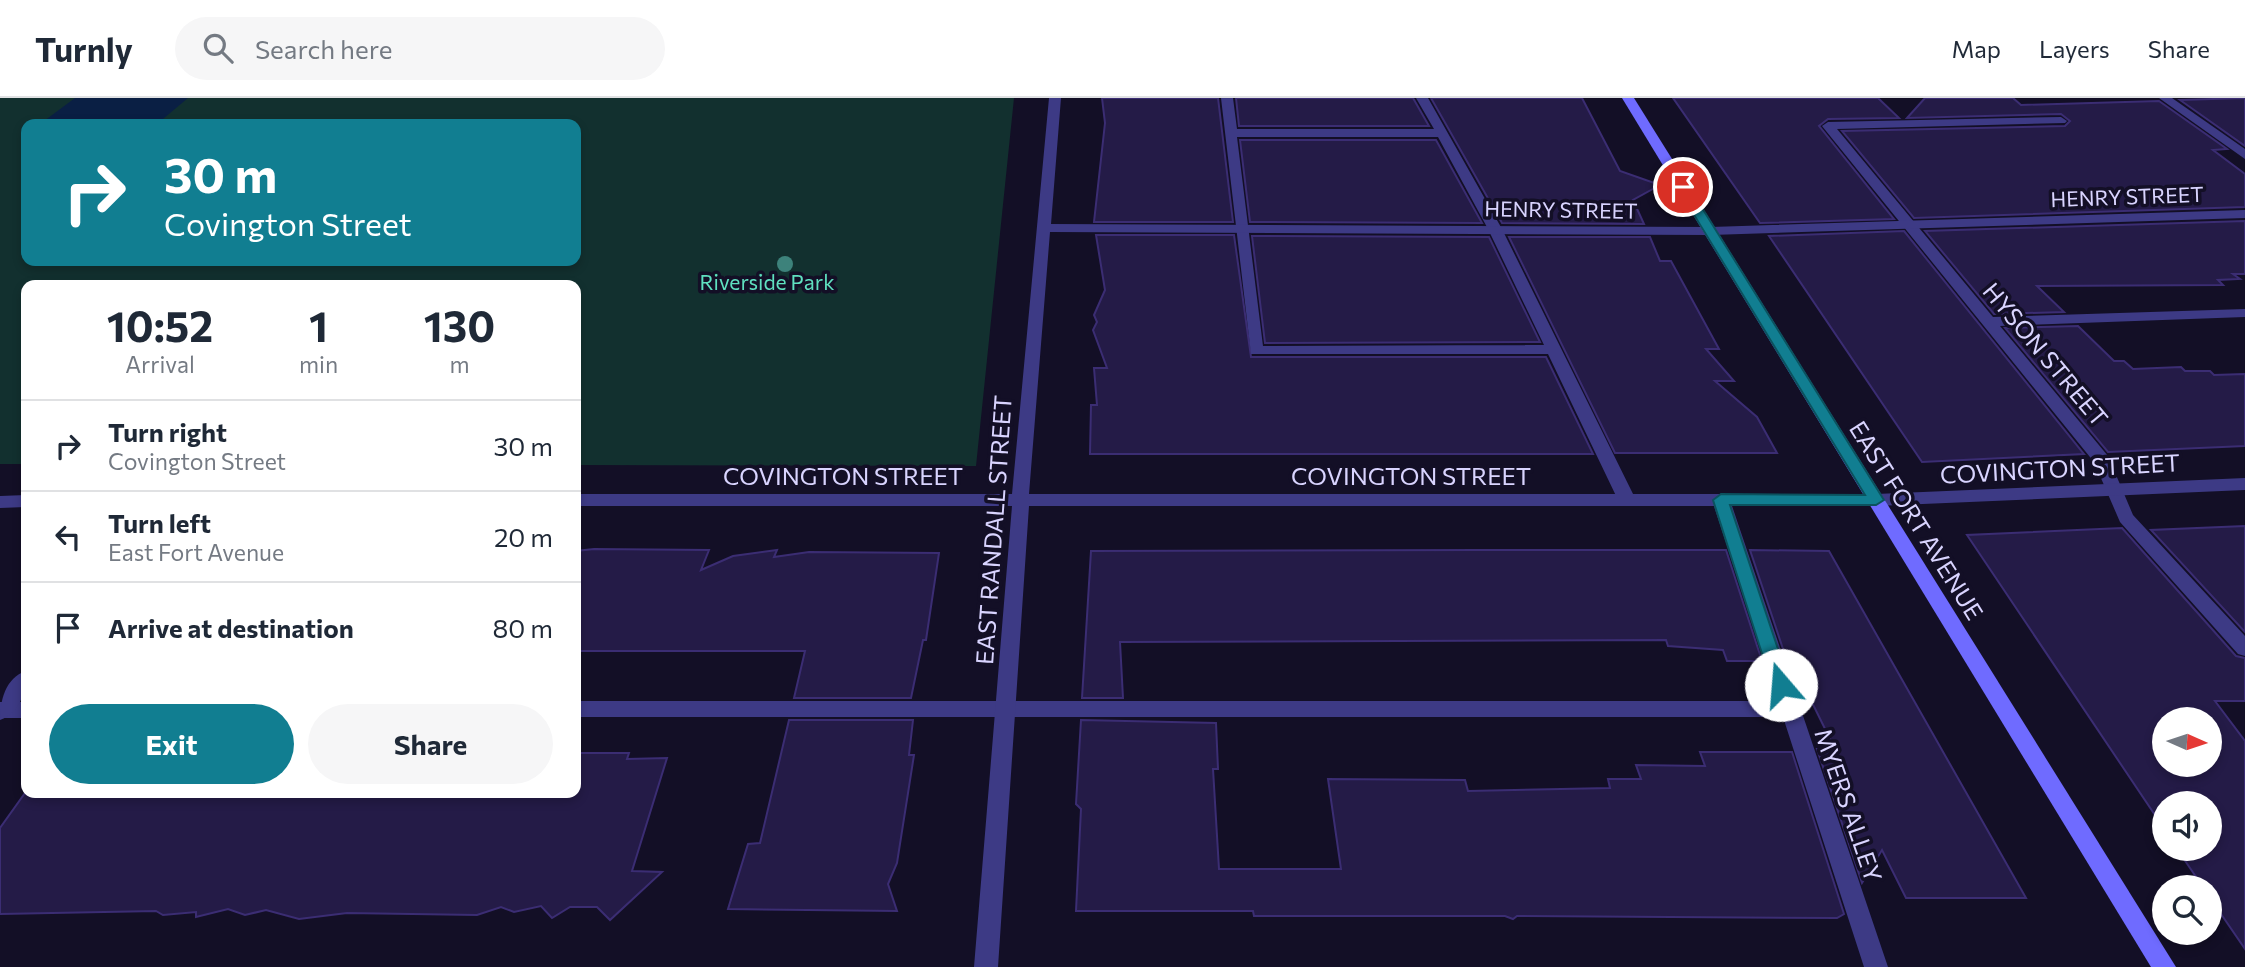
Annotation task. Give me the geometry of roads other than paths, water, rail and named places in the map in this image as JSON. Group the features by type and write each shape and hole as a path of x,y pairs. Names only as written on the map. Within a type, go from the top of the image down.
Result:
{"street":[{"name":"EAST RANDALL STREET","path":"986,967 1021,499 1055,98"},
{"path":"1227,98 1256,351 1553,349"},
{"path":"1422,98 1496,229 1627,500"},
{"name":"EAST FORT AVENUE","path":"1628,98 2164,967"},
{"path":"2165,98 2245,155"},
{"name":"HYSON STREET","path":"2061,121 1828,126 2102,460 2126,518 2245,649"},
{"path":"1231,133 1442,133"},
{"name":"HENRY STREET","path":"1044,228 1711,231 2245,214"},
{"path":"1989,322 2245,313"},
{"name":"COVINGTON STREET","path":"581,500 1876,500 2245,484"},
{"name":"MYERS ALLEY","path":"1721,500 1788,709 1876,967"},
{"path":"0,502 21,502"},
{"path":"1,711 21,685"},
{"path":"581,709 1788,709"},
{"path":"1,711 21,710"}],"water":[{"path":"75,98 188,98 163,119 47,119"}],"park label":[{"name":"Riverside Park","path":"767,281"}]}
